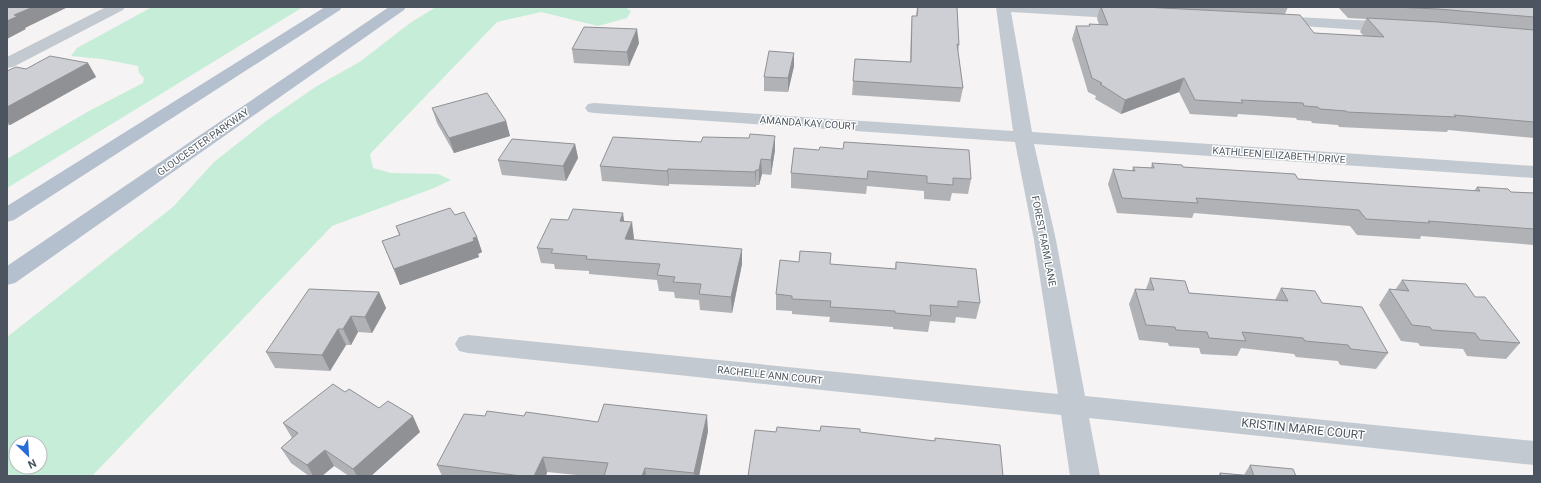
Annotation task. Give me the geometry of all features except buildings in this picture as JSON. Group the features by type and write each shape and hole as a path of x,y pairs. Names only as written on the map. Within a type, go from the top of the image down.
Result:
{"main road":[{"path":"7,215 335,7"},
{"name":"GLOUCESTER PARKWAY","path":"7,277 399,7"}],"street":[{"path":"7,62 118,7"},
{"path":"1003,7 1146,15"},
{"name":"FOREST FARM LANE","path":"1003,7 1023,137 1045,240 1085,476"},
{"path":"1265,21 1407,28"},
{"name":"AMANDA KAY COURT","path":"594,108 1023,137"},
{"name":"KATHLEEN ELIZABETH DRIVE","path":"1023,137 1534,172"},
{"name":"RACHELLE ANN COURT","path":"468,344 1072,406"},
{"name":"KRISTIN MARIE COURT","path":"1072,406 1534,453"}],"green space":[{"path":"152,7 303,7 7,188 7,159 89,111 143,83 144,78 139,73 138,66 102,59 71,56 77,48"},
{"path":"436,7 625,7 631,11 627,18 598,26 541,12 497,22 370,154 373,168 391,173 438,174 451,180 434,188 332,226 92,476 7,476 7,337 173,207 214,162 266,121 317,86 361,61 410,23"}]}
